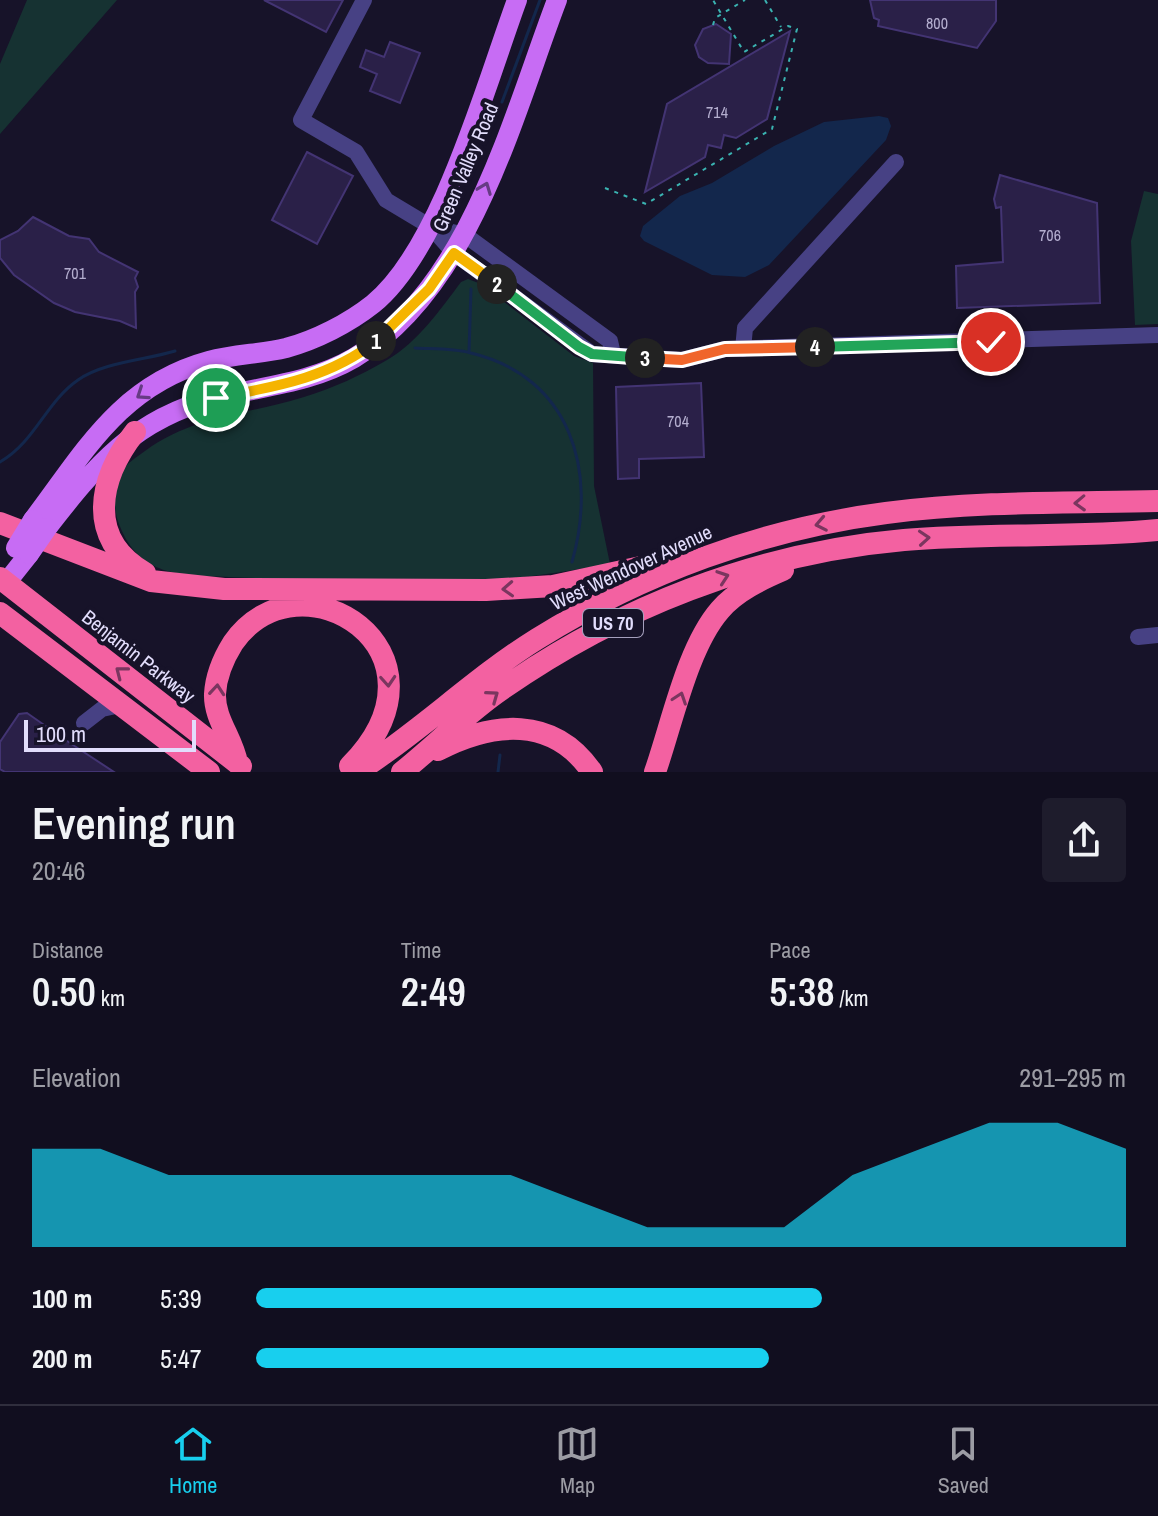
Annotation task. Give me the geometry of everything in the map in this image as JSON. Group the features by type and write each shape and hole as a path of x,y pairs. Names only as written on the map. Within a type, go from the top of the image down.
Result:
{"highway":[{"path":"135,432 109,471 104,506 109,536 122,557 133,566 151,576 188,586"},
{"name":"West Wendover Avenue","path":"357,772 467,687 537,639 624,592 722,550 801,528 888,512 1158,501"},
{"path":"0,523 123,573 151,581 267,590 486,590 553,586 722,550"},
{"name":"US 70","path":"407,768 494,695 616,622 743,570 786,558 847,548 945,537 1154,531"},
{"path":"655,772 696,652 720,610 761,579 847,548"},
{"name":"Benjamin Parkway","path":"2,580 242,768"},
{"path":"242,768 234,745 217,714 215,696 219,667 242,630 260,616 275,610 304,607 335,612 361,625 383,654 390,678 385,718 374,739 344,772"},
{"path":"0,613 209,772"},
{"path":"407,768 459,739 490,729 520,728 550,736 572,750 592,772"}],"main road":[{"name":"Green Valley Road","path":"2,580 107,420 138,395 183,370 209,361 287,347 350,319 396,281 431,227 517,0"},
{"name":"Green Valley Road","path":"40,524 100,461 135,432 185,407 299,381 356,357 429,289 460,244 557,0"}],"lane":[{"path":"364,0 301,120 356,152 386,200 610,341 613,354"},
{"path":"743,349 745,328 896,162"},
{"path":"460,244 579,347 592,354 682,360 725,349 1158,335"},
{"path":"1138,637 1158,635"},
{"path":"84,723 102,709 120,705"}],"path":[{"path":"605,188 646,204 772,129 798,32 791,25 744,52 713,0"},
{"path":"713,25 722,13 745,0"},
{"path":"765,0 782,29"}],"green space":[{"path":"27,0 117,0 0,134 0,64"},
{"path":"1144,191 1158,194 1158,324 1135,325 1131,241"},
{"path":"468,279 481,284 574,356 593,363 594,486 610,564 500,580 452,583 389,584 194,575 163,570 150,564 127,541 115,505 119,477 129,463 183,430 315,393 377,366 409,344 461,282"}],"water":[{"path":"879,116 888,118 891,126 886,140 769,265 745,277 712,275 644,241 640,236 643,226 680,196 712,183 774,146 824,122"}],"building":[{"path":"264,0 343,0 326,32"},
{"path":"870,0 996,0 996,21 977,48 878,26 879,20 874,18"},
{"path":"716,24 731,34 729,64 708,63 699,57 695,45 703,29"},
{"path":"790,31 767,119 736,138 724,135 721,148 708,145 705,157 645,192 667,104"},
{"path":"390,42 420,53 400,103 370,91 377,74 360,67 366,50 384,57"},
{"path":"307,152 353,176 317,244 272,220"},
{"path":"1000,175 1097,203 1100,303 957,308 956,266 1003,262 1001,207 996,208 994,199"},
{"path":"33,217 69,236 89,239 99,252 138,272 135,278 138,287 135,292 136,328 120,321 75,312 54,303 14,275 0,258 0,240 18,231"},
{"path":"701,383 704,457 639,459 639,478 618,479 616,387"},
{"path":"27,713 114,772 5,772 0,769 0,742 19,714"}],"waterway":[{"path":"502,102 540,0"},
{"path":"469,352 471,289"},
{"path":"415,348 464,351 505,365 533,383 554,406 569,432 578,462 581,494 579,528 572,562"},
{"path":"0,462 22,444 57,399 78,380 112,365 175,351"},
{"path":"498,772 500,755"}],"route":[{"path":"216,398 299,381 356,357 390,329 429,289 454,253 592,354 682,360 725,349 991,342"}]}
